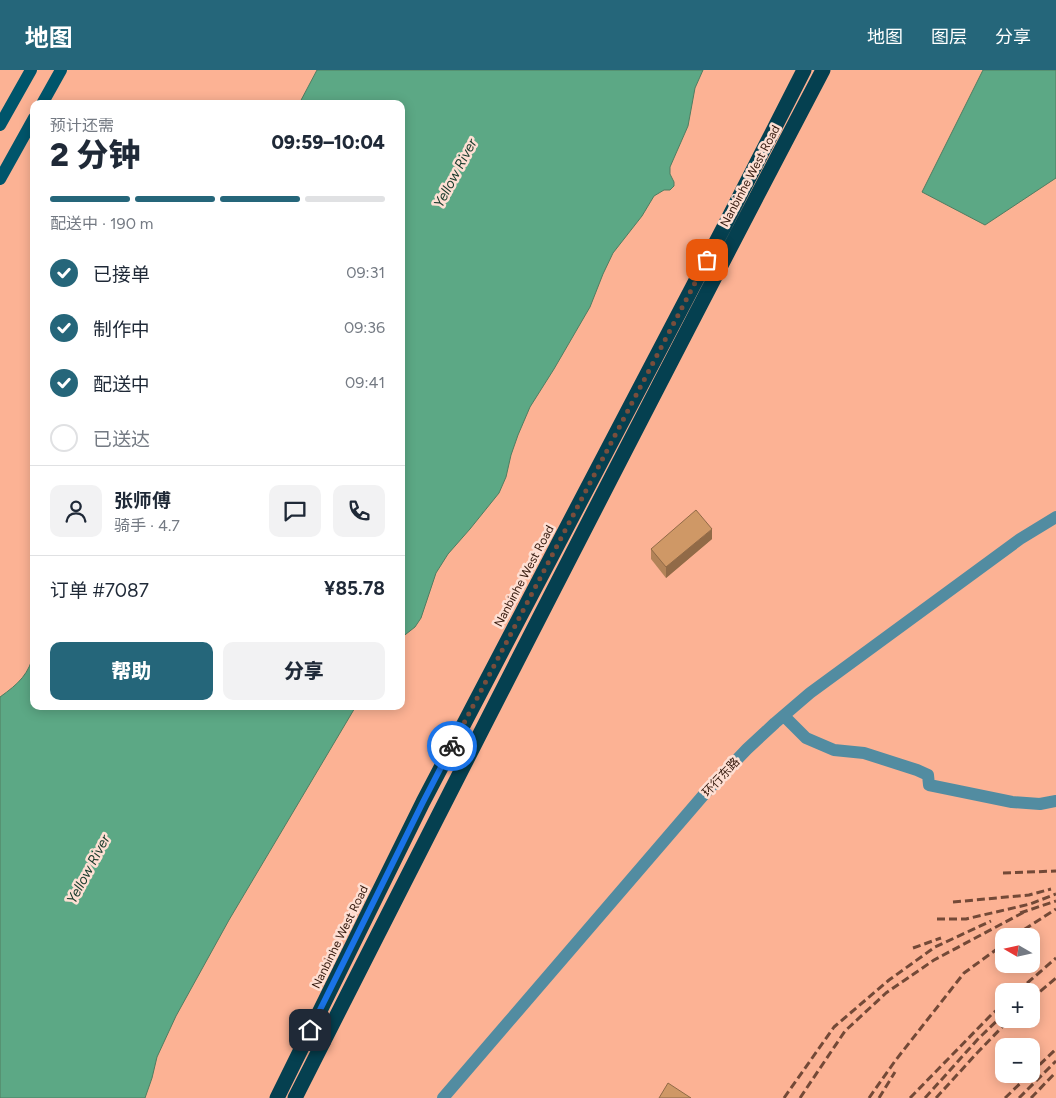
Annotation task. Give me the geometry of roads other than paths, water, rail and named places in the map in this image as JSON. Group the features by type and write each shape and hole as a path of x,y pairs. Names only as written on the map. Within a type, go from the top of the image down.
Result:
{"highway":[{"name":"Nanbinhe West Road","path":"277,1098 423,802 804,70"},
{"name":"Nanbinhe West Road","path":"295,1098 432,826 823,70"}],"main road":[{"path":"0,125 31,70"},
{"path":"44,100 61,70"},
{"path":"0,179 30,125"}],"street":[{"name":"环行东路","path":"443,1098 707,791 747,749 810,693 1020,538 1056,517"},
{"path":"784,716 806,738 834,750 864,753 916,770 928,775 929,785 1012,802 1040,804 1056,801"}],"water":[{"name":"Yellow River","path":"317,70 703,70 695,88 688,126 670,167 674,186 670,190 664,190 654,196 642,216 613,253 590,307 530,407 518,435 506,477 499,493 448,554 436,573 421,618 415,627 405,635 405,100 301,100"},
{"path":"983,70 1056,70 1056,178 985,225 922,192"},
{"name":"Yellow River","path":"30,666 30,710 354,710 229,920 176,1016 157,1057 145,1098 0,1098 0,697 12,688"}],"railway":[{"path":"1003,873 1056,871"},
{"path":"953,902 1029,895 1051,889"},
{"path":"937,919 966,919 1030,904 1056,894"},
{"path":"1020,913 1056,901"},
{"path":"1026,928 1056,909"},
{"path":"800,1098 845,1031 886,993 934,960 1026,911"},
{"path":"784,1098 834,1027 889,980 935,947 991,921"},
{"path":"913,948 941,938"},
{"path":"869,1098 895,1061 964,973 995,951"},
{"path":"1027,983 1056,958"},
{"path":"1040,991 1056,978"},
{"path":"910,1098 995,1012"},
{"path":"925,1098 995,1023"},
{"path":"936,1098 1001,1028"},
{"path":"1040,1064 1056,1049"},
{"path":"1019,1098 1056,1061"},
{"path":"879,1098 895,1072"},
{"path":"1031,1098 1056,1072"},
{"path":"1005,1098 1021,1083"}]}
